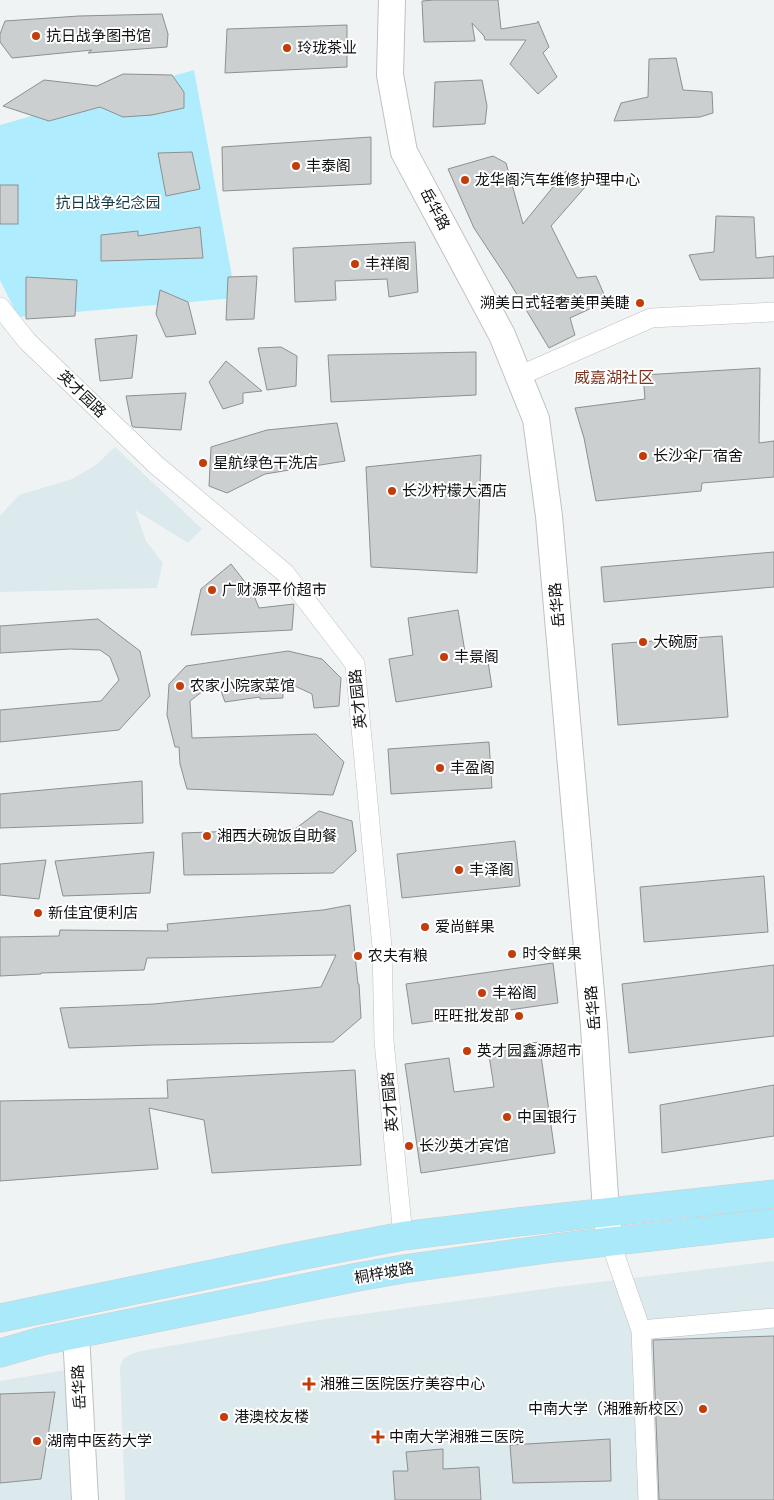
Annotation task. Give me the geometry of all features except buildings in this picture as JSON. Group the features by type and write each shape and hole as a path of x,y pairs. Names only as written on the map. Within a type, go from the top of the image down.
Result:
{"main road":[{"path":"0,1318 403,1236 774,1194"},
{"name":"桐梓坡路","path":"0,1353 42,1341 358,1277 450,1262 610,1241 774,1223"}],"street":[{"name":"岳华路","path":"392,0 390,75 404,152 502,335 536,419 549,516 594,1027 606,1212 610,1241"},
{"name":"英才园路","path":"0,307 27,341 155,464 285,573 355,664 382,946 384,1041 403,1236"},
{"path":"519,376 651,318 774,312"},
{"path":"610,1241 641,1330 648,1500"},
{"path":"641,1330 774,1318"},
{"name":"岳华路","path":"76,1334 86,1500"}],"shaded area":[{"path":"115,447 202,529 188,543 135,510 146,541 163,563 157,588 0,592 0,516 19,495 72,479 96,465"},
{"name":"中南大学湘雅三医院","path":"774,1261 774,1500 125,1500 120,1367 124,1358 132,1354 312,1321 558,1287"},
{"name":"湖南中医药大学","path":"72,1369 76,1500 0,1500 0,1381"}],"green space":[{"name":"抗日战争纪念园","path":"194,70 236,298 18,317 0,280 0,125"}],"place":[{"name":"抗日战争图书馆","path":"36,36"},
{"name":"玲珑茶业","path":"287,48"},
{"name":"丰泰阁","path":"296,166"},
{"name":"龙华阁汽车维修护理中心","path":"465,180"},
{"name":"丰祥阁","path":"355,264"},
{"name":"溯美日式轻奢美甲美睫","path":"640,303"},
{"name":"长沙伞厂宿舍","path":"643,456"},
{"name":"星航绿色干洗店","path":"203,463"},
{"name":"长沙柠檬大酒店","path":"392,491"},
{"name":"广财源平价超市","path":"212,590"},
{"name":"大碗厨","path":"643,642"},
{"name":"丰景阁","path":"444,657"},
{"name":"农家小院家菜馆","path":"180,686"},
{"name":"丰盈阁","path":"440,768"},
{"name":"湘西大碗饭自助餐","path":"207,836"},
{"name":"丰泽阁","path":"459,870"},
{"name":"新佳宜便利店","path":"38,913"},
{"name":"爱尚鲜果","path":"425,927"},
{"name":"时令鲜果","path":"512,954"},
{"name":"农夫有粮","path":"358,956"},
{"name":"丰裕阁","path":"482,993"},
{"name":"旺旺批发部","path":"519,1016"},
{"name":"英才园鑫源超市","path":"467,1051"},
{"name":"中国银行","path":"507,1117"},
{"name":"长沙英才宾馆","path":"409,1146"},
{"name":"湘雅三医院医疗美容中心","path":"309,1384"},
{"name":"中南大学（湘雅新校区）","path":"703,1409"},
{"name":"港澳校友楼","path":"224,1417"},
{"name":"中南大学湘雅三医院","path":"378,1437"},
{"name":"湖南中医药大学","path":"37,1441"}],"district":[{"name":"威嘉湖社区","path":"614,377"}]}
